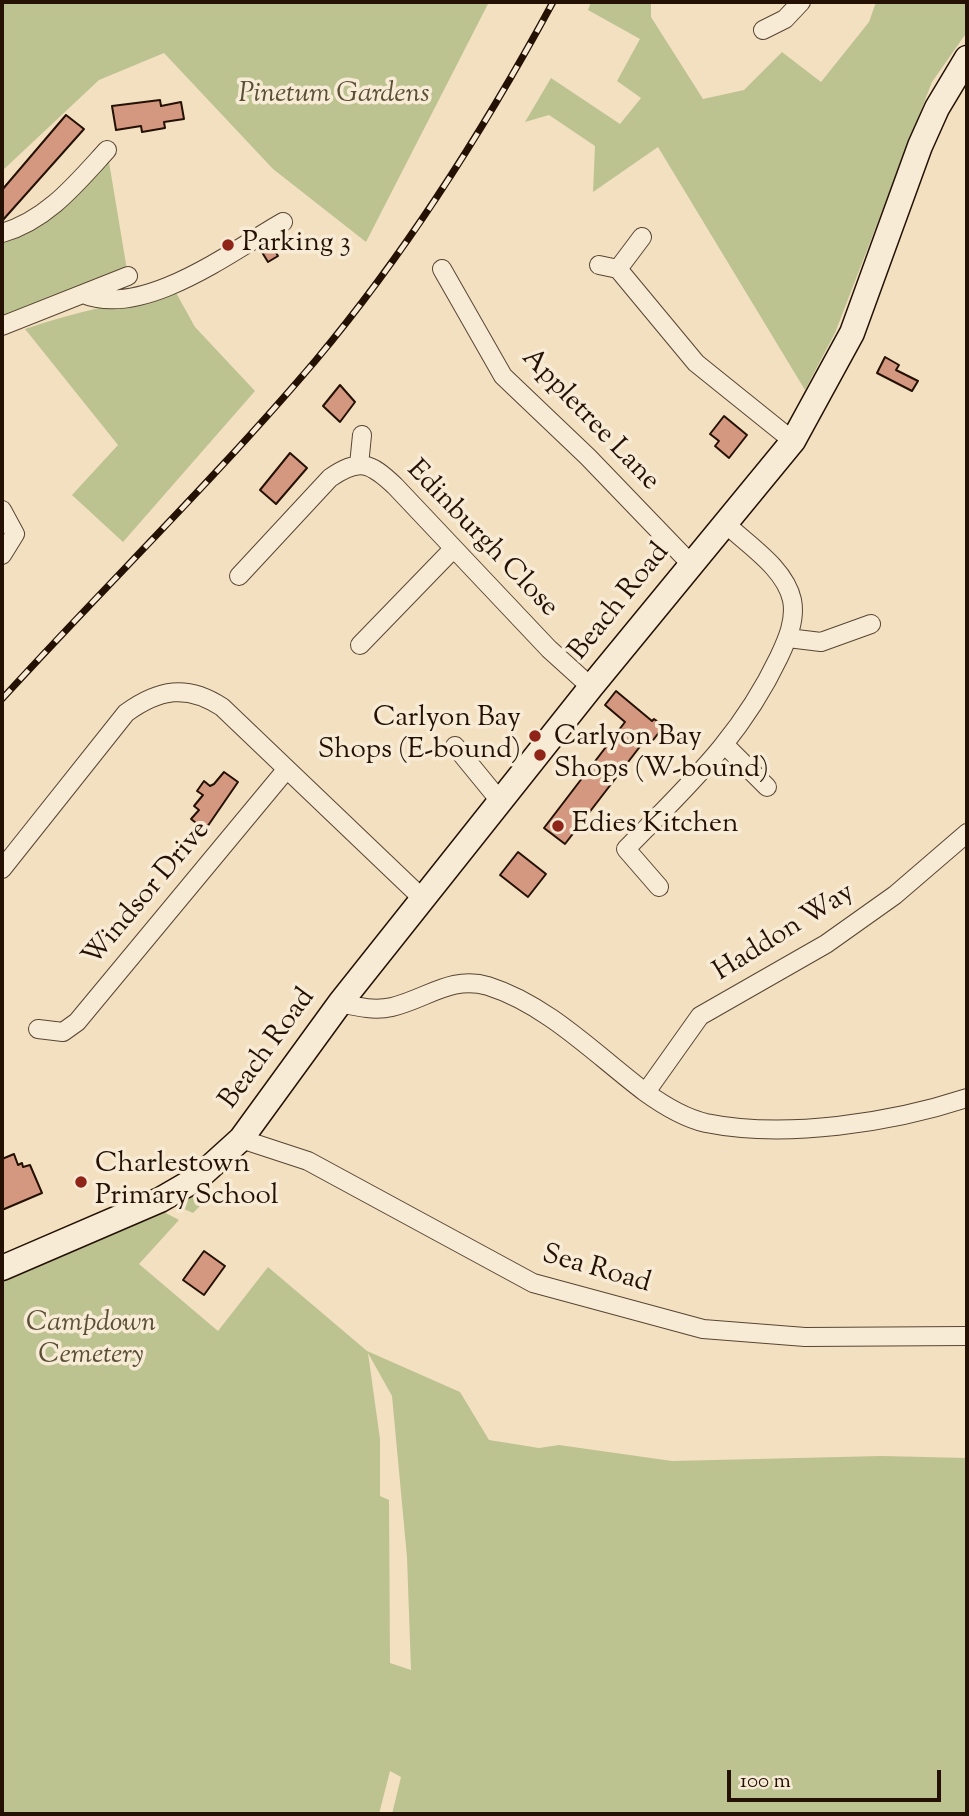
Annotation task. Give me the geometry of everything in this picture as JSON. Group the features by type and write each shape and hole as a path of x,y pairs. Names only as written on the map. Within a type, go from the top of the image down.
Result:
{"street":[{"path":"763,30 785,19 801,2"},
{"name":"Beach Road","path":"2,1268 160,1200 198,1178 241,1139 340,1003 591,687 793,441 852,332 920,146 949,86 967,58"},
{"path":"2,233 26,226 65,196 107,150"},
{"path":"83,294 95,299 114,300 169,285 283,222"},
{"path":"618,269 642,237"},
{"path":"599,265 618,269 670,336 696,363 793,441"},
{"name":"Appletree Lane","path":"442,269 503,376 588,457 691,564"},
{"path":"2,326 128,276"},
{"path":"359,465 362,435"},
{"name":"Edinburgh Close","path":"239,576 330,478 346,467 365,464 380,472 549,649 591,687"},
{"path":"2,510 15,534 2,555"},
{"path":"659,887 626,849 726,746 763,692 788,638 792,601 786,584 776,571 726,524"},
{"path":"360,645 453,549"},
{"path":"788,638 821,642 872,624"},
{"path":"2,869 126,713 146,698 167,691 199,694 222,707 423,900"},
{"path":"455,746 500,801"},
{"path":"726,746 767,787"},
{"name":"Windsor Drive","path":"38,1029 63,1032 77,1022 286,770"},
{"name":"Haddon Way","path":"646,1092 700,1016 838,936 895,895 967,834"},
{"path":"340,1003 366,1009 392,1007 452,984 487,986 521,999 669,1108 704,1123 753,1129 835,1125 892,1116 967,1098"},
{"name":"Sea Road","path":"241,1139 308,1161 533,1283 703,1329 805,1337 967,1336"}],"green space":[{"name":"Pinetum Gardens","path":"2,2 489,2 366,242 273,169 164,53 99,80 2,171"},
{"path":"591,2 651,2 651,17 703,99 744,90 782,52 821,82 869,22 876,2 967,2 967,32 932,82 835,333 805,390 658,147 593,192 595,146 549,115 525,122 551,78 620,124 641,98 617,81 640,39 588,10"},
{"path":"107,150 128,276 2,326 2,233 26,226"},
{"path":"174,289 195,327 255,391 123,542 72,495 118,445 25,329"},
{"path":"198,1193 200,1206 193,1213 177,1206"},
{"name":"Campdown Cemetery","path":"162,1211 179,1220 139,1264 218,1331 268,1267 367,1351 460,1392 489,1440 539,1448 559,1445 672,1461 882,1456 967,1458 967,1814 392,1814 401,1777 390,1771 379,1814 2,1814 2,1280","holes":["368,1353 392,1396 407,1557 411,1670 390,1663 389,1500 380,1496 380,1439"]}],"building":[{"path":"160,100 161,106 181,102 184,119 164,122 165,128 142,132 141,126 116,130 112,106"},
{"path":"66,115 84,129 2,221 2,190"},
{"path":"270,243 278,256 268,262 260,249"},
{"path":"885,357 899,365 896,370 918,381 912,391 877,373"},
{"path":"340,385 355,402 340,422 323,406"},
{"path":"724,416 747,435 729,458 715,446 719,441 710,434"},
{"path":"290,453 307,468 276,504 260,490"},
{"path":"616,691 652,721 654,719 664,726 650,744 645,740 565,844 544,828 625,722 605,705"},
{"path":"224,772 238,782 205,830 191,819 199,810 194,806 203,795 197,791 204,781 210,786"},
{"path":"518,852 546,874 528,897 500,875"},
{"path":"14,1154 18,1165 30,1165 42,1193 2,1210 2,1159"},
{"path":"204,1251 225,1266 204,1295 183,1280"}],"railway":[{"path":"2,699 239,447 350,318 444,187 553,2"}],"place":[{"name":"Parking 3","path":"228,245"},
{"name":"Carlyon Bay Shops (E-bound)","path":"535,736"},
{"name":"Carlyon Bay Shops (W-bound)","path":"540,755"},
{"name":"Edies Kitchen","path":"558,826"},
{"name":"Charlestown Primary School","path":"81,1182"}]}
